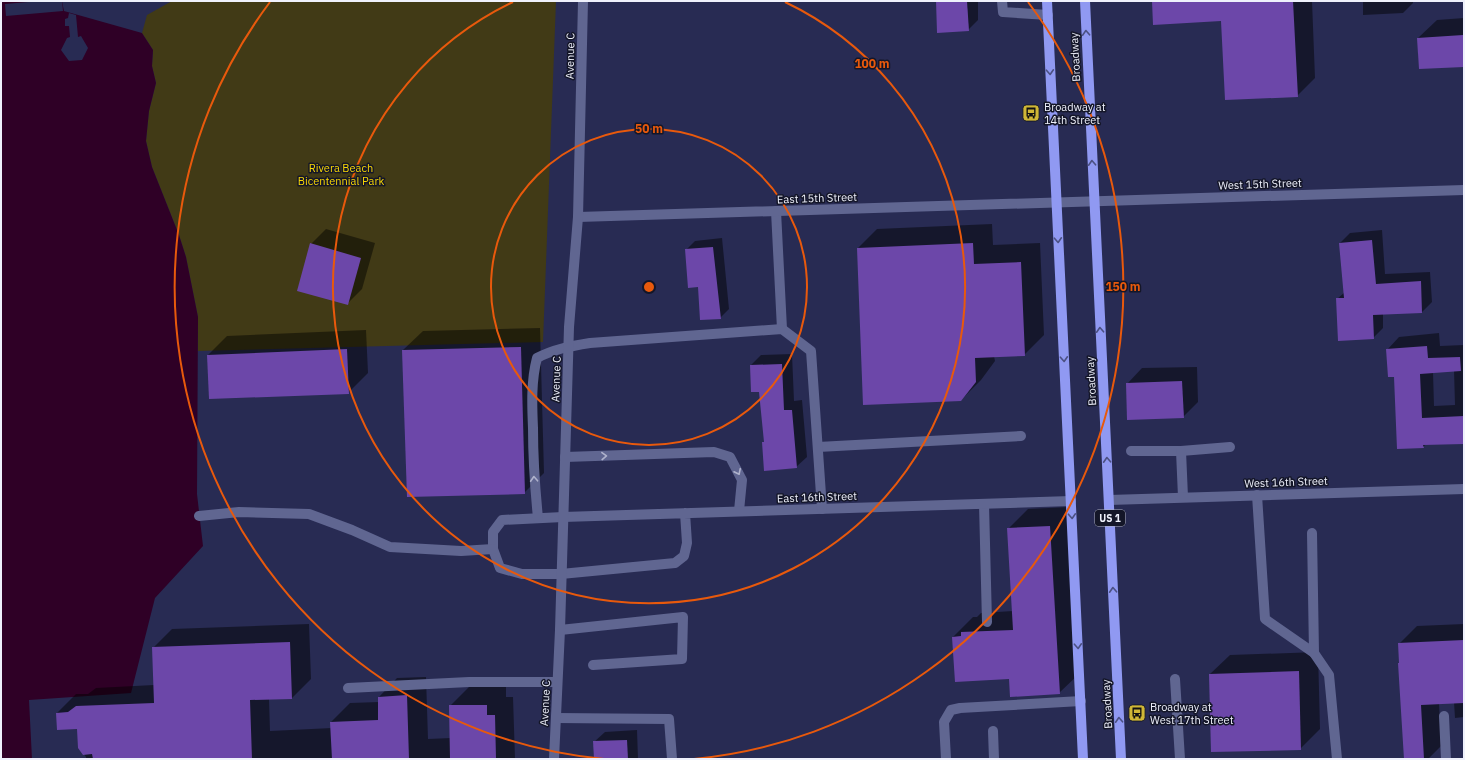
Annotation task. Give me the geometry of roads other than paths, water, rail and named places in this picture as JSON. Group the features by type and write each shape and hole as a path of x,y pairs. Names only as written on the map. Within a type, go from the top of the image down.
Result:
{"main road":[{"path":"1047,1 1083,759"},
{"name":"Broadway","path":"1085,1 1121,759"}],"street":[{"name":"Avenue C","path":"554,759 560,630 569,346 578,217 583,1"},
{"path":"1002,1 1003,12 1048,15"},
{"name":"West 15th Street","path":"1056,202 1464,190"},
{"name":"East 15th Street","path":"578,217 1056,202"},
{"path":"776,211 782,330"},
{"path":"538,518 534,481 533,374 537,358 550,351 569,346 782,330 811,351 822,509"},
{"path":"818,447 1021,436"},
{"path":"1131,450 1181,451 1230,447"},
{"path":"1181,451 1183,498"},
{"path":"565,458 714,452 730,457 742,480 739,511"},
{"name":"West 16th Street","path":"1109,500 1464,489"},
{"path":"1257,495 1265,619 1314,653 1329,675 1337,759"},
{"name":"East 16th Street","path":"493,549 493,532 502,520 1071,501"},
{"path":"984,504 987,622"},
{"path":"199,516 239,512 309,514 352,530 390,547 461,552 493,549 500,568 522,574 561,574 675,563 684,556 687,543 685,513"},
{"path":"1312,534 1314,653"},
{"path":"560,630 682,618 682,659 593,665"},
{"path":"1176,679 1180,759"},
{"path":"348,688 469,682 558,682"},
{"path":"946,759 944,722 951,710 960,708 1081,701"},
{"path":"1444,716 1446,759"},
{"path":"556,718 669,719 672,759"},
{"path":"994,731 994,759"}],"place":[{"name":"Broadway at 14th Street","path":"1031,113"},
{"name":"Broadway at West 17th Street","path":"1137,713"}],"park label":[{"name":"Rivera Beach Bicentennial Park","path":"341,174"}]}
